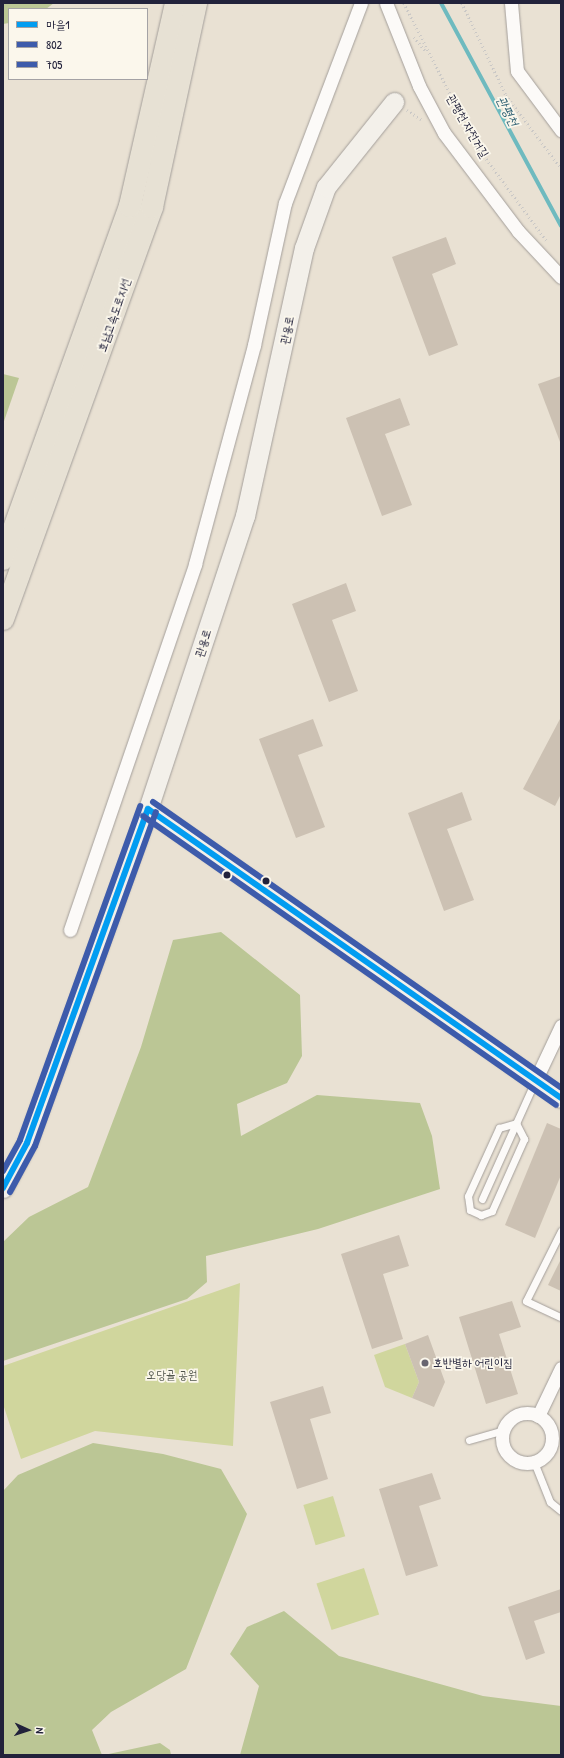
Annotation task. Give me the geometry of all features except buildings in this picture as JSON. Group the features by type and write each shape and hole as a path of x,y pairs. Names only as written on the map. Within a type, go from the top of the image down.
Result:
{"highway":[{"name":"호남고속도로지선","path":"3,559 130,206 180,4"},
{"name":"호남고속도로지선","path":"3,619 152,208 180,4"}],"main road":[{"name":"관용로","path":"3,1188 27,1143 148,809 245,516 304,248 326,187 394,102"},
{"path":"148,809 561,1098"}],"street":[{"path":"70,930 195,564 254,345 285,203 361,3"},
{"path":"386,3 419,86 444,133 518,231 561,277"},
{"path":"511,3 517,71 561,130"},
{"path":"535,1081 561,1026"},
{"path":"538,1416 561,1368"},
{"path":"518,1416 538,1416 549,1427 551,1443 544,1457 534,1462 521,1462 508,1454 504,1430 518,1416"}],"lane":[{"path":"482,1199 535,1081"},
{"path":"516,1123 524,1139 492,1211 481,1215 470,1210 468,1196 499,1128 516,1123"},
{"path":"561,1231 526,1301 561,1317"},
{"path":"469,1440 504,1430"},
{"path":"534,1462 550,1502 561,1511"}],"path":[{"name":"관평천 자전거길","path":"404,3 477,146 552,247"},
{"path":"463,3 506,95 561,168"}],"green space":[{"path":"3,3 54,3 47,8 8,8 8,23 3,24"},
{"path":"3,374 19,378 3,424"},
{"path":"221,932 300,995 302,1056 287,1083 237,1104 241,1136 317,1095 420,1103 432,1136 440,1189 318,1229 206,1256 207,1282 187,1299 3,1361 3,1242 29,1217 88,1187 141,1047 173,940"},
{"name":"오당골 공원","path":"240,1283 233,1446 95,1431 21,1459 3,1404 3,1366"},
{"path":"405,1344 419,1382 412,1398 385,1387 374,1355"},
{"path":"93,1443 163,1454 221,1469 247,1514 186,1669 111,1712 92,1730 102,1755 3,1755 3,1491 18,1475"},
{"path":"333,1496 345,1536 316,1545 303,1505"},
{"path":"364,1568 379,1615 332,1630 316,1583"},
{"path":"284,1611 339,1656 483,1696 561,1706 561,1755 240,1755 259,1686 230,1654 247,1627"},
{"path":"160,1743 170,1750 171,1755 104,1755"}],"waterway":[{"name":"관평천","path":"441,3 561,226"}],"transit line":[{"name":"705","path":"153,802 561,1088"},
{"name":"705","path":"3,1171 20,1140 140,806"},
{"name":"마을1","path":"148,809 561,1098"},
{"name":"마을1","path":"3,1188 27,1143 148,809"},
{"name":"802","path":"10,1192 35,1146 156,812"},
{"name":"802","path":"143,816 556,1105"}],"place":[{"name":"호반별하 어린이집","path":"425,1363"}]}
